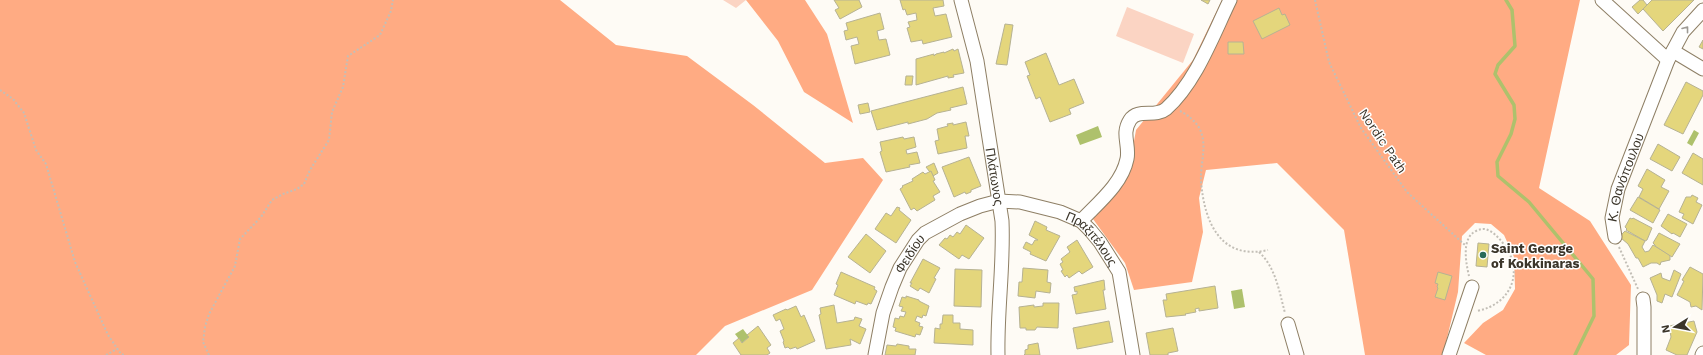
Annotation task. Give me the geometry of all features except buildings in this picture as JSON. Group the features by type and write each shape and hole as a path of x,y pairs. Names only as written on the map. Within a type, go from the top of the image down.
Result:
{"street":[{"name":"Πλάτωνος","path":"961,0 977,61 1000,201 1003,244 999,298 998,355"},
{"path":"1080,221 1107,194 1125,167 1128,156 1125,134 1130,121 1134,116 1139,114 1156,114 1164,110 1177,97 1193,74 1230,0"},
{"path":"1602,0 1670,55 1703,69"},
{"name":"Κ. Θανόπουλου","path":"1615,238 1612,218 1618,189 1670,55 1683,32 1703,10"},
{"name":"Πραξιτέλους","path":"1000,201 1020,202 1060,212 1080,221 1100,242 1119,272 1133,355"},
{"name":"Φειδίου","path":"875,355 883,313 892,287 900,268 918,240 925,232 960,214 980,206 1000,201"},
{"path":"1449,355 1472,287"},
{"path":"1643,299 1644,355"},
{"path":"1288,324 1297,355"}],"path":[{"path":"209,355 203,342 205,327 209,314 235,266 240,239 261,217 272,200 297,189 304,184 310,170 329,140 332,112 343,87 348,56 380,35 391,11 393,0"},
{"name":"Nordic Path","path":"1315,0 1328,62 1361,128 1407,192 1466,246"},
{"path":"0,90 13,99 24,113 36,150 46,164 75,262 108,335 117,349 124,355"},
{"path":"1169,105 1184,113 1194,121 1201,132 1204,148 1201,180 1208,216 1222,241 1232,248 1245,252 1259,252 1268,250"},
{"path":"1462,314 1488,308 1506,297 1512,285 1513,272 1511,257 1506,247 1488,229 1482,228 1474,231 1466,246 1472,287"},
{"name":"Κ. Θανόπουλου","path":"1615,238 1643,299"},
{"path":"1259,252 1267,259 1275,274 1288,324"},
{"path":"106,355 117,349"}],"shaded area":[{"path":"0,0 560,0 616,45 687,56 753,105 825,163 863,158 883,180 812,290 725,326 696,355 0,355"},
{"path":"723,0 746,0 736,8"},
{"path":"746,0 805,0 827,34 853,123 804,92 778,41"},
{"path":"1222,0 1580,0 1539,188 1590,221 1631,285 1629,345 1616,355 1486,355 1464,343 1483,323 1503,310 1515,289 1514,257 1504,235 1491,224 1475,223 1462,236 1458,292 1443,355 1365,355 1344,230 1277,163 1206,170 1199,198 1203,232 1192,282 1134,290 1125,263 1093,219 1128,175 1136,130 1193,60"},
{"path":"1127,7 1194,34 1183,63 1116,36"},
{"path":"1098,126 1102,137 1080,145 1076,135"},
{"path":"1694,130 1699,133 1692,146 1687,143"},
{"path":"1242,289 1245,307 1234,309 1231,291"},
{"path":"743,329 749,337 742,343 735,334"}],"waterway":[{"path":"1506,0 1512,10 1515,46 1498,65 1495,74 1514,105 1515,119 1511,134 1497,162 1498,176 1529,202 1593,279 1594,316 1575,355"}],"place":[{"name":"Saint George of Kokkinaras","path":"1483,255"}]}
